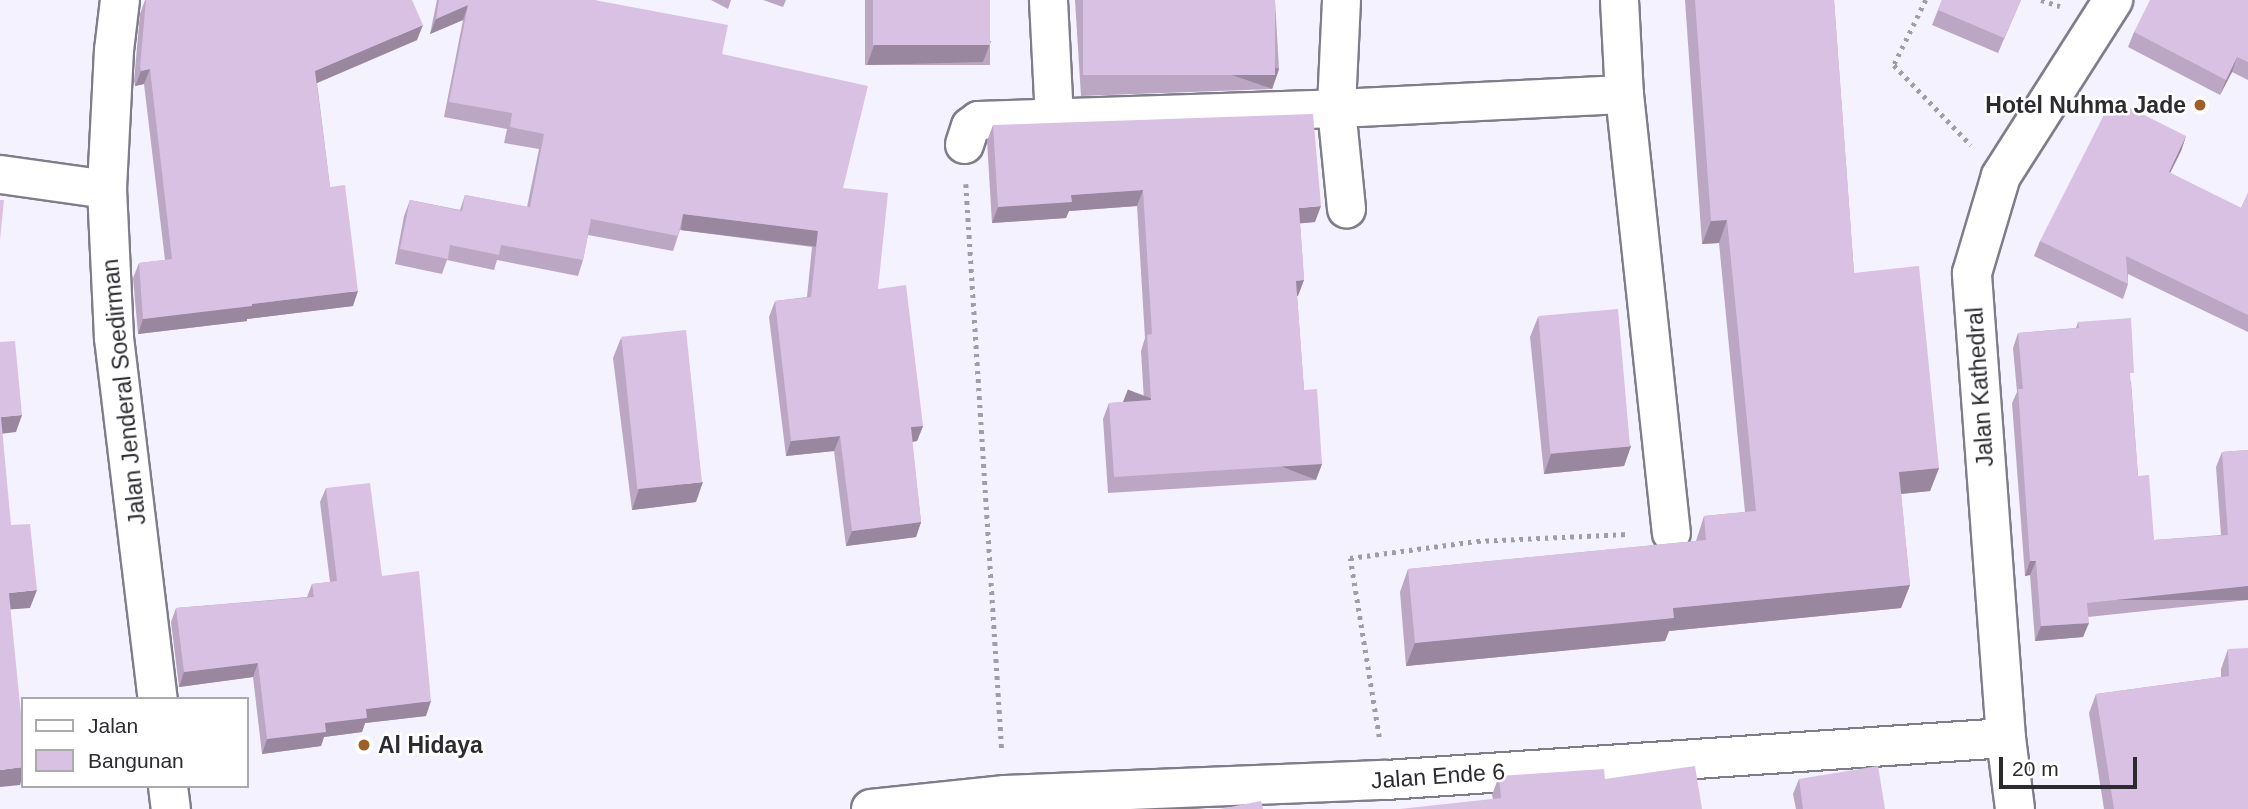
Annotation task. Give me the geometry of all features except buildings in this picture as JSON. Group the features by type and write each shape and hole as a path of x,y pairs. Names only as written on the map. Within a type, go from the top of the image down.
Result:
{"main road":[{"name":"Jalan Jenderal Soedirman","path":"120,0 114,50 107,189 114,338 158,697"},
{"name":"Jalan Kathedral","path":"2015,809 2006,738 1972,273 2001,176 2113,0"},
{"name":"Jalan Ende 6","path":"871,809 1005,795 1386,780 2006,738"},
{"path":"168,788 170,809"}],"street":[{"path":"1048,0 1054,118"},
{"path":"1340,0 1336,108 1346,209"},
{"path":"1619,0 1624,94 1671,532"},
{"path":"964,144 970,126 978,120 1336,108 1624,94"},
{"path":"0,174 107,189"}],"path":[{"path":"1926,0 1894,65 2001,176"},
{"path":"964,144 1005,795"},
{"path":"1386,780 1350,558 1477,541 1671,532"}],"place":[{"name":"Hotel Nuhma Jade","path":"2200,105"},
{"name":"Al Hidaya","path":"364,745"}]}
